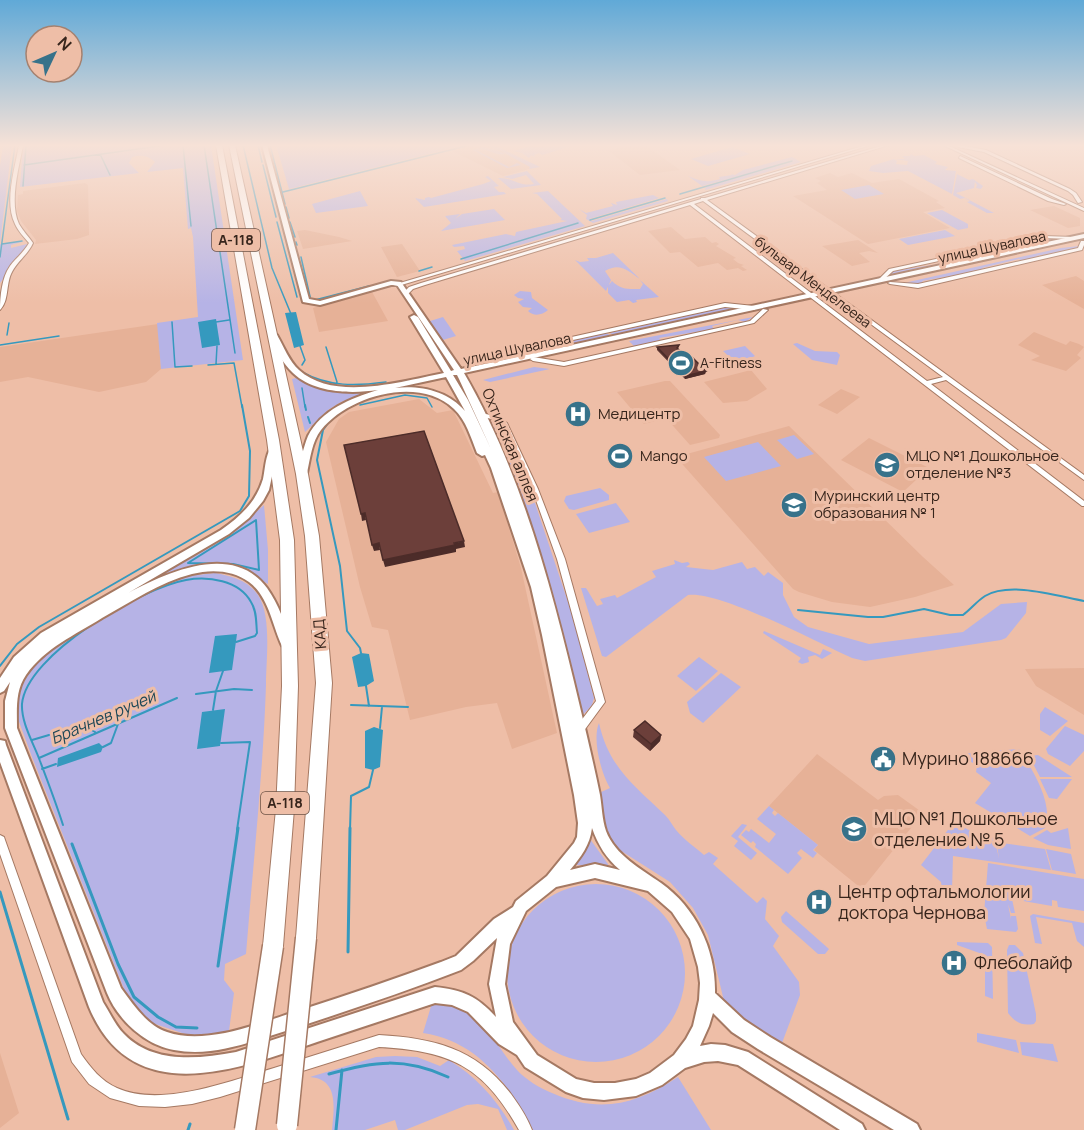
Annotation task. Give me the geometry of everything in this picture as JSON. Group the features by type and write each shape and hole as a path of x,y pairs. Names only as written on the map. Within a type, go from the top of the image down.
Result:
{"highway":[{"name":"КАД","path":"229,198 273,440 288,540 291,658 285,809 273,946 245,1130"},
{"name":"КАД","path":"243,198 302,474 312,536 324,684 306,938 286,1127"}],"street":[{"path":"0,308 4,300 8,275 29,249 31,243 18,226 14,216 15,198"},
{"path":"278,198 306,300 312,303 330,301 398,283 685,198"},
{"path":"691,198 691,204"},
{"name":"бульвар Менделеева","path":"698,198 706,200 1084,478"},
{"path":"409,290 713,198"},
{"path":"1045,198 1080,204 1084,210"},
{"name":"бульвар Менделеева","path":"691,204 1084,504"},
{"path":"556,237 564,242"},
{"name":"улица Шувалова","path":"833,293 1074,238 1084,240"},
{"path":"548,239 556,244"},
{"name":"улица Шувалова","path":"456,374 754,308 890,283 1084,240"},
{"name":"Охтинская аллея","path":"398,283 409,290 481,415 514,494 539,568 580,729 587,796"},
{"name":"Охтинская аллея","path":"398,283 430,346 456,374 504,490 536,587 587,796"},
{"name":"улица Шувалова","path":"456,374 533,360 765,310 813,297"},
{"path":"272,334 294,370 306,379 329,387 370,388 456,374"},
{"path":"927,383 948,378"},
{"path":"302,474 314,432 340,408 391,391 424,392 442,397 461,412 508,507"},
{"path":"481,415 498,418 508,430 535,489 561,559 601,702 580,729"},
{"path":"0,688 18,660 45,636 225,532 244,518 255,508 265,491 273,440"},
{"path":"291,658 270,604 251,578 225,569 190,571 167,577 141,590 57,639 28,664 11,691 11,728 116,993 134,1020 152,1034 173,1042 201,1044 233,1039 342,1005 461,962 475,951 494,928 514,914 526,900 550,882 569,861 584,837 587,796"},
{"path":"0,745 98,1007 110,1029 122,1044 142,1057 169,1065 187,1067 236,1062 435,995 451,995 475,1004 496,1030 522,1049 548,1074 570,1086 593,1092 618,1092 641,1087 662,1076 680,1061 694,1042 703,1020 708,997 707,974 702,951 694,930 681,911 666,896 613,855 604,842 587,796"},
{"path":"0,840 76,1058 83,1072 114,1095 134,1102 158,1105 192,1101 379,1041 411,1042 438,1048 463,1058 484,1073 504,1094 526,1130"},
{"path":"550,882 569,874 588,870 629,875 648,884"},
{"path":"514,914 500,945 496,980 503,1016 522,1049"},
{"path":"708,997 747,1032 911,1130"},
{"path":"680,1061 705,1052 727,1053 742,1058 855,1130"}],"shaded area":[{"path":"0,198 6,198 0,243"},
{"path":"18,198 88,198 89,235 77,239 35,244 36,240 21,221 17,211"},
{"path":"185,198 219,198 243,360 161,369 157,323 198,317 193,237 191,228 188,229"},
{"path":"335,198 364,198 368,206 316,213 312,204"},
{"path":"415,198 425,200 425,198 482,198 424,207"},
{"path":"541,198 555,198 585,226 465,261 457,251 465,249 464,246 454,247 452,245 506,234 515,236 516,232 567,221 560,220 562,219"},
{"path":"639,198 659,198 589,219 592,221 667,199 668,201 593,223 586,219 587,215 579,209 586,213 613,206 611,203 617,205 616,202"},
{"path":"796,198 933,198 945,208 923,212 950,228 868,244"},
{"path":"958,198 965,198 994,213 987,213 967,202 970,201 965,198"},
{"path":"1054,206 1080,218 1080,226 1068,228 1030,210"},
{"path":"494,209 505,220 441,231 451,223 445,216 460,214 455,219 462,214"},
{"path":"942,210 968,224 968,228 958,230 927,213"},
{"path":"671,227 685,239 705,237 712,243 716,242 719,244 716,246 736,258 733,259 744,265 741,266 747,270 743,271 738,268 727,270 718,263 698,267 680,252 670,253 648,231"},
{"path":"305,230 352,241 303,249 297,231"},
{"path":"945,230 955,236 908,245 899,239"},
{"path":"1043,239 1061,239 886,277 893,271 939,264 939,262 1006,247 1044,241"},
{"path":"858,240 878,253 869,251 859,253 870,262 852,266 822,246"},
{"path":"25,241 11,245 11,248 27,244 27,247 0,283 0,244"},
{"path":"402,244 420,271 397,277 381,247"},
{"path":"1079,246 1075,249 1036,256 1038,258 1022,261 1019,259 982,268 984,270 922,281 924,283 904,283 1061,248"},
{"path":"613,253 640,279 620,267 610,268 605,271 611,280 606,291 575,260 589,261 587,258"},
{"path":"1076,276 1084,281 1084,309 1042,285"},
{"path":"640,280 659,297 636,300 637,302 633,303 629,300 617,302 608,293 608,286 612,281 628,289 640,289 643,284"},
{"path":"371,290 388,321 319,332 313,308"},
{"path":"520,291 531,292 532,298 548,310 538,315 530,313 528,311 532,308 523,307 518,302 524,299 514,295"},
{"path":"720,308 737,308 615,336 610,333"},
{"path":"296,312 304,345 294,348 285,313"},
{"path":"443,317 456,336 443,340 427,322"},
{"path":"753,317 745,322 738,320 712,326 714,329 659,338 661,340 634,346 629,341"},
{"path":"216,319 220,345 202,348 198,322"},
{"path":"158,324 161,369 146,382 99,392 28,377 0,382 0,347"},
{"path":"1034,332 1066,345 1070,341 1079,344 1084,347 1077,355 1081,358 1066,371 1031,360 1040,356 1018,345"},
{"path":"606,333 612,336 533,353 547,345"},
{"path":"797,343 815,351 837,352 840,355 837,365 812,360 793,344"},
{"path":"745,346 755,356 737,364 723,351"},
{"path":"534,367 550,369 490,382 483,380"},
{"path":"751,370 767,389 747,401 723,403 704,382"},
{"path":"296,378 323,389 343,392 372,391 341,402 328,410 305,432 292,379"},
{"path":"670,381 720,435 719,438 690,445 666,418 644,424 617,392"},
{"path":"841,389 860,397 837,414 818,405"},
{"path":"419,399 437,413 453,410 493,493 498,492 521,568 557,733 512,749 497,703 466,707 410,720 388,630 372,627 360,587 326,442 339,419 349,412"},
{"path":"488,420 503,428 531,491 574,620 594,698 592,705 583,715"},
{"name":"Муринский центр образования № 1","path":"789,426 954,585 870,607 832,602 799,592 793,589 676,457"},
{"path":"794,435 814,454 797,459 777,440"},
{"name":"МЦО №1 Дошкольное отделение №3","path":"869,438 929,468 903,492 841,460"},
{"path":"758,442 781,466 726,481 704,457"},
{"path":"600,488 609,495 609,500 574,510 569,509 564,501 566,496"},
{"path":"616,503 630,522 589,533 576,514"},
{"path":"264,505 268,584 251,573 214,566 159,575 246,521"},
{"path":"674,560 682,563 688,562 690,564 686,567 713,570 742,562 747,569 755,567 764,576 768,572 783,583 783,595 794,617 808,627 869,644 963,632 1001,604 1027,602 1026,613 1006,638 1001,640 865,661 852,658 744,609 702,596 688,595 606,657 602,656 581,588 586,588 597,606 603,604 600,599 615,595 617,598 656,577 652,571 675,564"},
{"path":"215,573 244,582 254,590 262,604 267,626 265,719 246,954 225,964 224,980 234,993 229,1031 194,1037 152,1023 137,1009 124,989 32,757 18,719 17,703 23,684 32,668 61,642 130,600 179,577"},
{"path":"764,631 820,655 823,649 832,653 822,659 815,655 808,657 809,662 802,664 798,662 801,658 763,633"},
{"path":"237,634 232,670 209,673 215,636"},
{"path":"361,653 369,654 374,681 366,686 358,687 352,657"},
{"path":"699,657 718,671 696,691 677,676"},
{"path":"1084,668 1084,715 1036,686 1025,669"},
{"path":"721,673 741,687 703,723 690,713 687,702"},
{"path":"1045,707 1068,721 1050,736 1040,730 1040,714"},
{"path":"225,709 220,746 197,749 202,712"},
{"path":"599,723 609,752 633,785 667,817 686,840 704,855 709,852 718,858 713,864 757,903 763,897 767,901 765,919 779,936 773,946 799,982 800,995 782,1043 741,1018 724,1001 708,935 693,908 670,882 615,847 607,833 599,793 610,788 599,756 596,738"},
{"path":"1065,726 1084,735 1084,751 1070,766 1048,754 1046,749"},
{"path":"374,727 383,730 380,767 373,770 365,768 365,731"},
{"path":"99,743 103,747 101,752 57,767 58,758"},
{"path":"1019,749 1040,787 1047,808 1045,828 1030,836 975,803 991,783 976,772 977,766 960,754"},
{"name":"МЦО №1 Дошкольное отделение № 5","path":"817,754 878,800 884,796 898,795 923,813 862,889 814,850 818,845 769,806"},
{"path":"1038,755 1072,777 1040,777 1029,756"},
{"path":"1040,779 1072,779 1057,799 1049,798"},
{"path":"769,806 774,810 772,813 775,816 778,813 818,845 813,850 817,853 813,858 801,849 797,853 802,858 788,874 755,847 756,844 753,841 751,843 741,835 751,829 769,843 776,834 757,819"},
{"path":"954,822 978,835 994,838 999,858 997,846 1003,847 1002,843 1045,849 1051,870 953,856 952,891 942,889 941,882 921,865"},
{"path":"742,824 747,825 738,837 757,853 751,860 734,846 738,841 731,836"},
{"path":"1068,828 1071,849 1048,845 1033,838 1047,830 1051,833"},
{"path":"590,839 608,864 608,866 575,865"},
{"path":"1046,849 1071,854 1076,874 1052,870"},
{"path":"988,863 1084,879 1084,911 1058,907 1057,901 1052,900 1052,906 1012,899 1015,913 1011,913 1008,904 1011,919 1011,916 1016,916 1018,929 1016,932 987,929 984,914"},
{"path":"596,884 630,891 646,899 659,910 670,923 678,939 685,973 678,1007 670,1023 659,1036 646,1047 630,1055 596,1062 562,1055 546,1047 533,1036 522,1023 514,1007 507,973 514,939 522,923 533,910 546,899 562,891"},
{"path":"786,911 829,949 825,954 818,954 782,922 781,917"},
{"path":"1033,914 1084,923 1084,947 1077,941 1072,923 1036,917 1042,944 1035,943 1030,916"},
{"path":"957,942 988,943 992,947 993,999 985,996 985,955 957,945"},
{"path":"1009,945 1015,945 1023,953 1036,1014 1034,1024 1020,1023 1008,1013 1007,950"},
{"path":"442,1000 456,1004 477,1018 517,1070 547,1091 569,1099 602,1105 632,1100 678,1077 711,1130 533,1130 502,1082 476,1055 460,1045 423,1033 432,1003"},
{"path":"977,1033 1016,1040 1019,1053 977,1042"},
{"path":"1020,1042 1053,1044 1058,1062 1022,1055"},
{"path":"0,1053 19,1113 0,1128"},
{"path":"376,1057 417,1057 440,1066 449,1060 486,1090 514,1130 507,1130 498,1109 478,1104 467,1105 405,1130 398,1130 395,1120 365,1130 332,1130 333,1096 326,1083 310,1077"}],"building":[{"name":"A-Fitness","path":"679,345 677,348 688,358 692,357 706,371 685,376 657,347"},
{"path":"424,431 464,541 454,543 455,545 383,560 379,543 372,545 365,513 361,514 344,445"},
{"path":"645,721 661,735 651,744 634,730"}],"waterway":[{"path":"0,257 8,198"},
{"path":"188,198 191,226"},
{"path":"212,198 235,353"},
{"path":"255,198 272,268 291,314"},
{"path":"271,198 276,217"},
{"path":"283,198 285,204"},
{"path":"590,220 665,198"},
{"path":"286,207 289,218"},
{"path":"277,222 297,297"},
{"path":"290,222 295,237"},
{"path":"461,259 578,223"},
{"path":"2,244 22,241"},
{"path":"301,257 311,301 369,286"},
{"path":"419,271 432,267"},
{"path":"216,322 229,320"},
{"path":"172,322 175,367 192,366"},
{"path":"7,335 9,323"},
{"path":"0,345 59,336"},
{"path":"216,364 217,346"},
{"path":"300,346 305,360 302,365"},
{"path":"326,347 337,382"},
{"path":"208,365 234,363 242,407"},
{"path":"302,372 333,383 386,382"},
{"path":"302,388 305,407"},
{"path":"360,405 405,395 427,398 432,407"},
{"path":"0,666 17,644 39,627 240,511 249,496 250,451 242,405"},
{"path":"305,405 306,410"},
{"path":"308,417 310,423"},
{"path":"330,420 323,430 317,460 340,566 347,631 360,648 361,653"},
{"path":"256,520 259,570 233,564 188,563 256,520"},
{"path":"43,769 22,711 28,685 43,665 64,645 89,627 115,610 166,586 186,580 213,579 239,589 253,606 257,633 255,636 236,642"},
{"name":"Брачнев ручей","path":"798,610 868,617 883,617 924,609 950,615 963,615 985,596 1007,590 1034,591 1084,601"},
{"path":"216,691 223,671"},
{"path":"366,686 369,706"},
{"name":"Брачнев ручей","path":"216,691 252,690"},
{"name":"Брачнев ручей","path":"196,694 216,691"},
{"path":"213,710 216,691"},
{"name":"Брачнев ручей","path":"39,758 177,698"},
{"path":"351,705 369,706"},
{"path":"369,706 408,707"},
{"path":"380,728 382,707"},
{"path":"74,726 80,723 95,732"},
{"path":"103,747 111,743 118,724"},
{"path":"32,740 49,735"},
{"path":"221,743 250,742 237,830"},
{"path":"43,769 56,764"},
{"path":"43,769 63,825"},
{"path":"350,830 351,796 369,787 373,770"},
{"path":"218,966 238,828"},
{"path":"348,952 350,828"},
{"path":"72,844 118,964 134,997 158,1017 176,1027 197,1028"},
{"path":"0,892 68,1119"},
{"path":"342,1071 389,1063 417,1066 448,1077"},
{"path":"329,1074 342,1071"},
{"path":"336,1130 342,1071"},
{"path":"188,1130 190,1124"}],"place":[{"name":"A-Fitness","path":"681,363"},
{"name":"Медицентр","path":"578,414"},
{"name":"Mango","path":"620,456"},
{"name":"МЦО №1 Дошкольное отделение №3","path":"887,465"},
{"name":"Муринский центр образования № 1","path":"794,505"},
{"name":"Мурино 188666","path":"883,759"},
{"name":"МЦО №1 Дошкольное отделение № 5","path":"854,829"},
{"name":"Центр офтальмологии доктора Чернова","path":"819,902"},
{"name":"Флеболайф","path":"954,963"}]}
